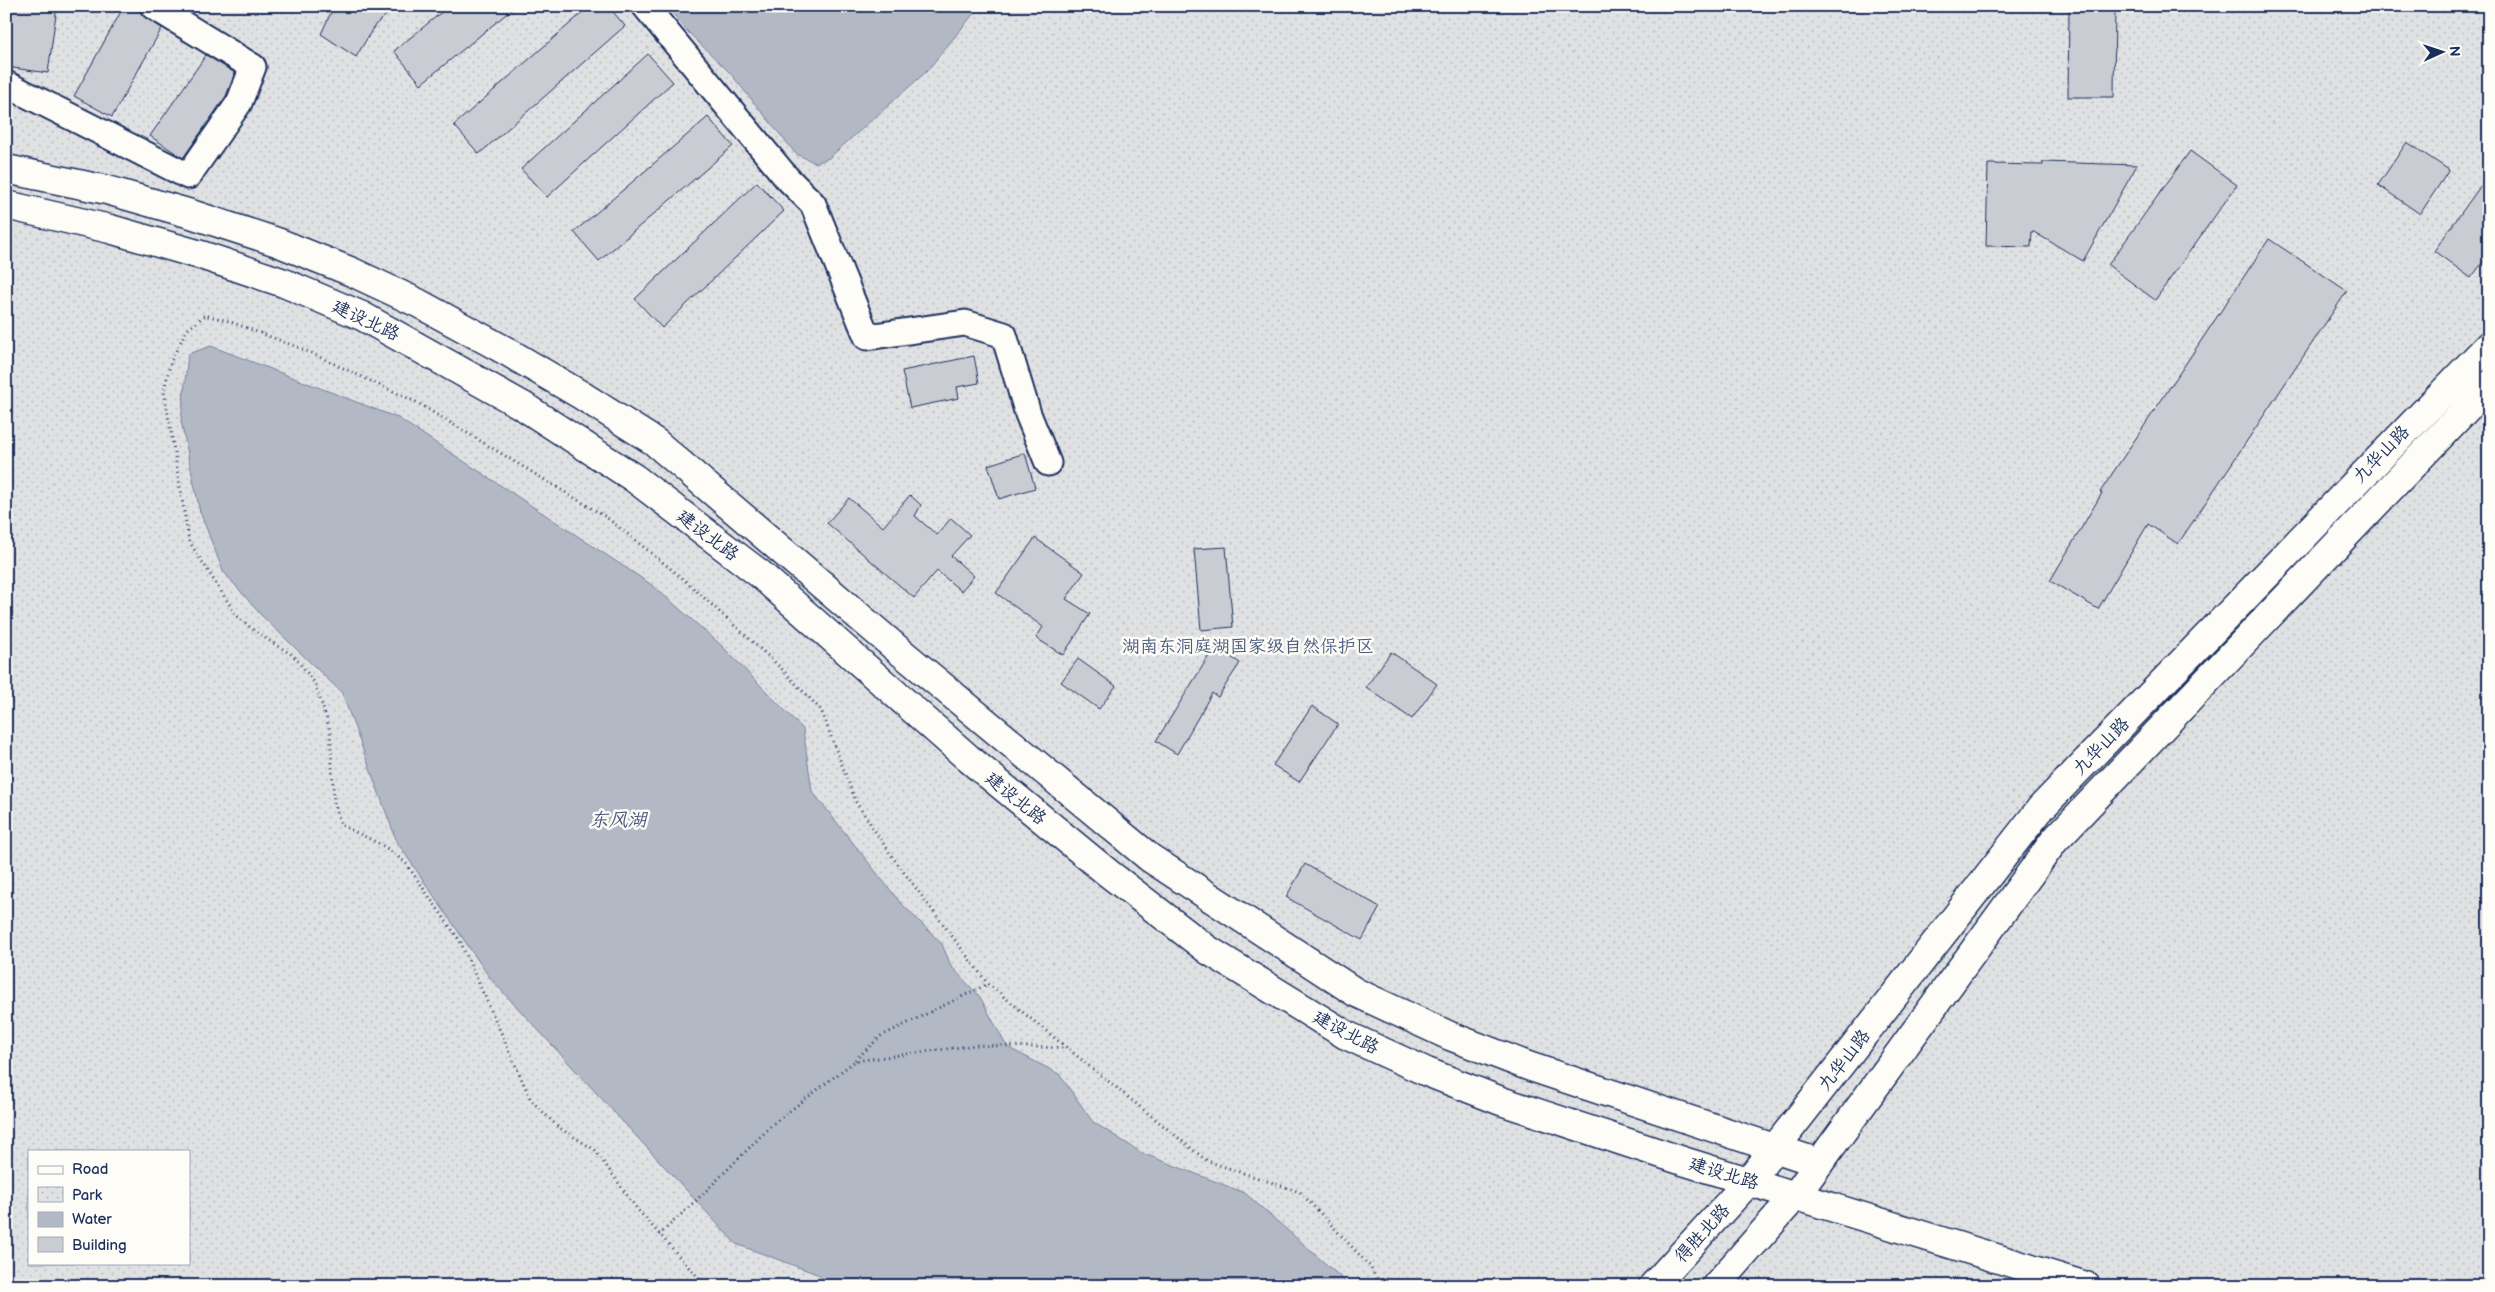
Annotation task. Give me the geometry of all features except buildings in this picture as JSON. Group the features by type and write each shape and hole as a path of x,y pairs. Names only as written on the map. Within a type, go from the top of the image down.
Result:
{"main road":[{"path":"6,169 107,190 191,214 277,242 352,272 410,299 508,352 655,442 896,648 1150,858 1354,992 1450,1036 1528,1066 1819,1163"},
{"name":"建设北路","path":"6,205 110,229 204,256 284,283 362,316 523,406 634,478 760,574 968,758 1108,872 1208,950 1346,1035 1427,1072 1501,1101 1683,1161 1750,1180 2086,1286"},
{"name":"九华山路","path":"1750,1180 2041,808 2489,345"},
{"name":"九华山路","path":"1796,1195 2054,841 2489,385"},
{"name":"得胜北路","path":"1654,1286 1750,1180"},
{"path":"1716,1286 1796,1195"}],"street":[{"path":"6,84 188,176 239,103 253,67 153,6"},
{"path":"646,6 786,177 813,204 867,337 965,323 1004,335 1028,414 1048,463"}],"path":[{"path":"706,1286 637,1209 595,1150 558,1126 531,1100 460,941 405,862 382,845 341,825 334,802 330,730 314,683 294,656 257,633 236,615 189,542 164,390 171,361 186,331 205,316 228,321 300,348 416,402 606,517 681,577 778,666 821,710 856,802 891,855 988,984 1207,1161 1300,1192 1370,1266 1380,1286"},
{"path":"659,1235 774,1123 854,1061 881,1036 988,984"},
{"path":"854,1061 976,1045 1033,1045 1066,1048"}],"green space":[{"name":"湖南东洞庭湖国家级自然保护区","path":"6,6 2489,6 2489,1286 6,1286"}],"water":[{"path":"667,6 980,6 926,72 829,158 816,163 796,154 730,73 688,32"},
{"name":"东风湖","path":"211,346 398,418 652,585 721,645 803,729 812,791 899,901 942,944 951,966 980,997 1007,1047 1059,1074 1093,1122 1142,1153 1245,1193 1344,1280 1347,1286 830,1286 817,1274 736,1244 490,978 397,842 342,693 261,615 223,571 200,512 181,421 188,354"}]}
